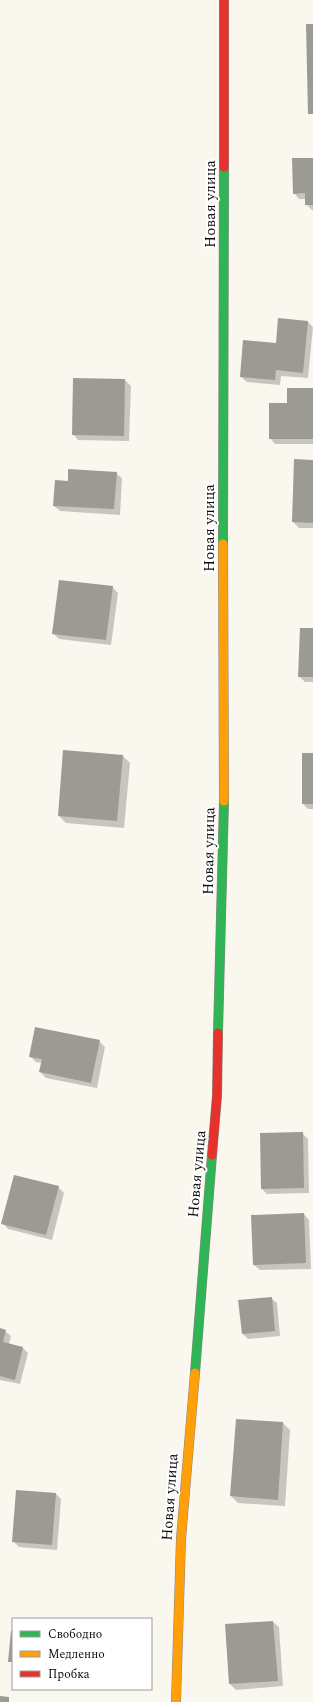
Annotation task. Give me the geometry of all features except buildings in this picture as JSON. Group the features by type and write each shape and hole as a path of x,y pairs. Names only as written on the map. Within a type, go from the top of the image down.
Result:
{"street":[{"name":"Новая улица","path":"176,1702 181,1539 217,1096 224,784 224,0"}],"traffic: fast":[{"path":"223,544 224,167"},
{"path":"218,1033 224,801"},
{"path":"195,1373 212,1155"}],"traffic: slow":[{"path":"223,544 224,801"},
{"path":"176,1702 181,1539 195,1373"}],"traffic: jam":[{"path":"224,0 224,167"},
{"path":"212,1155 217,1096 218,1033"}]}
